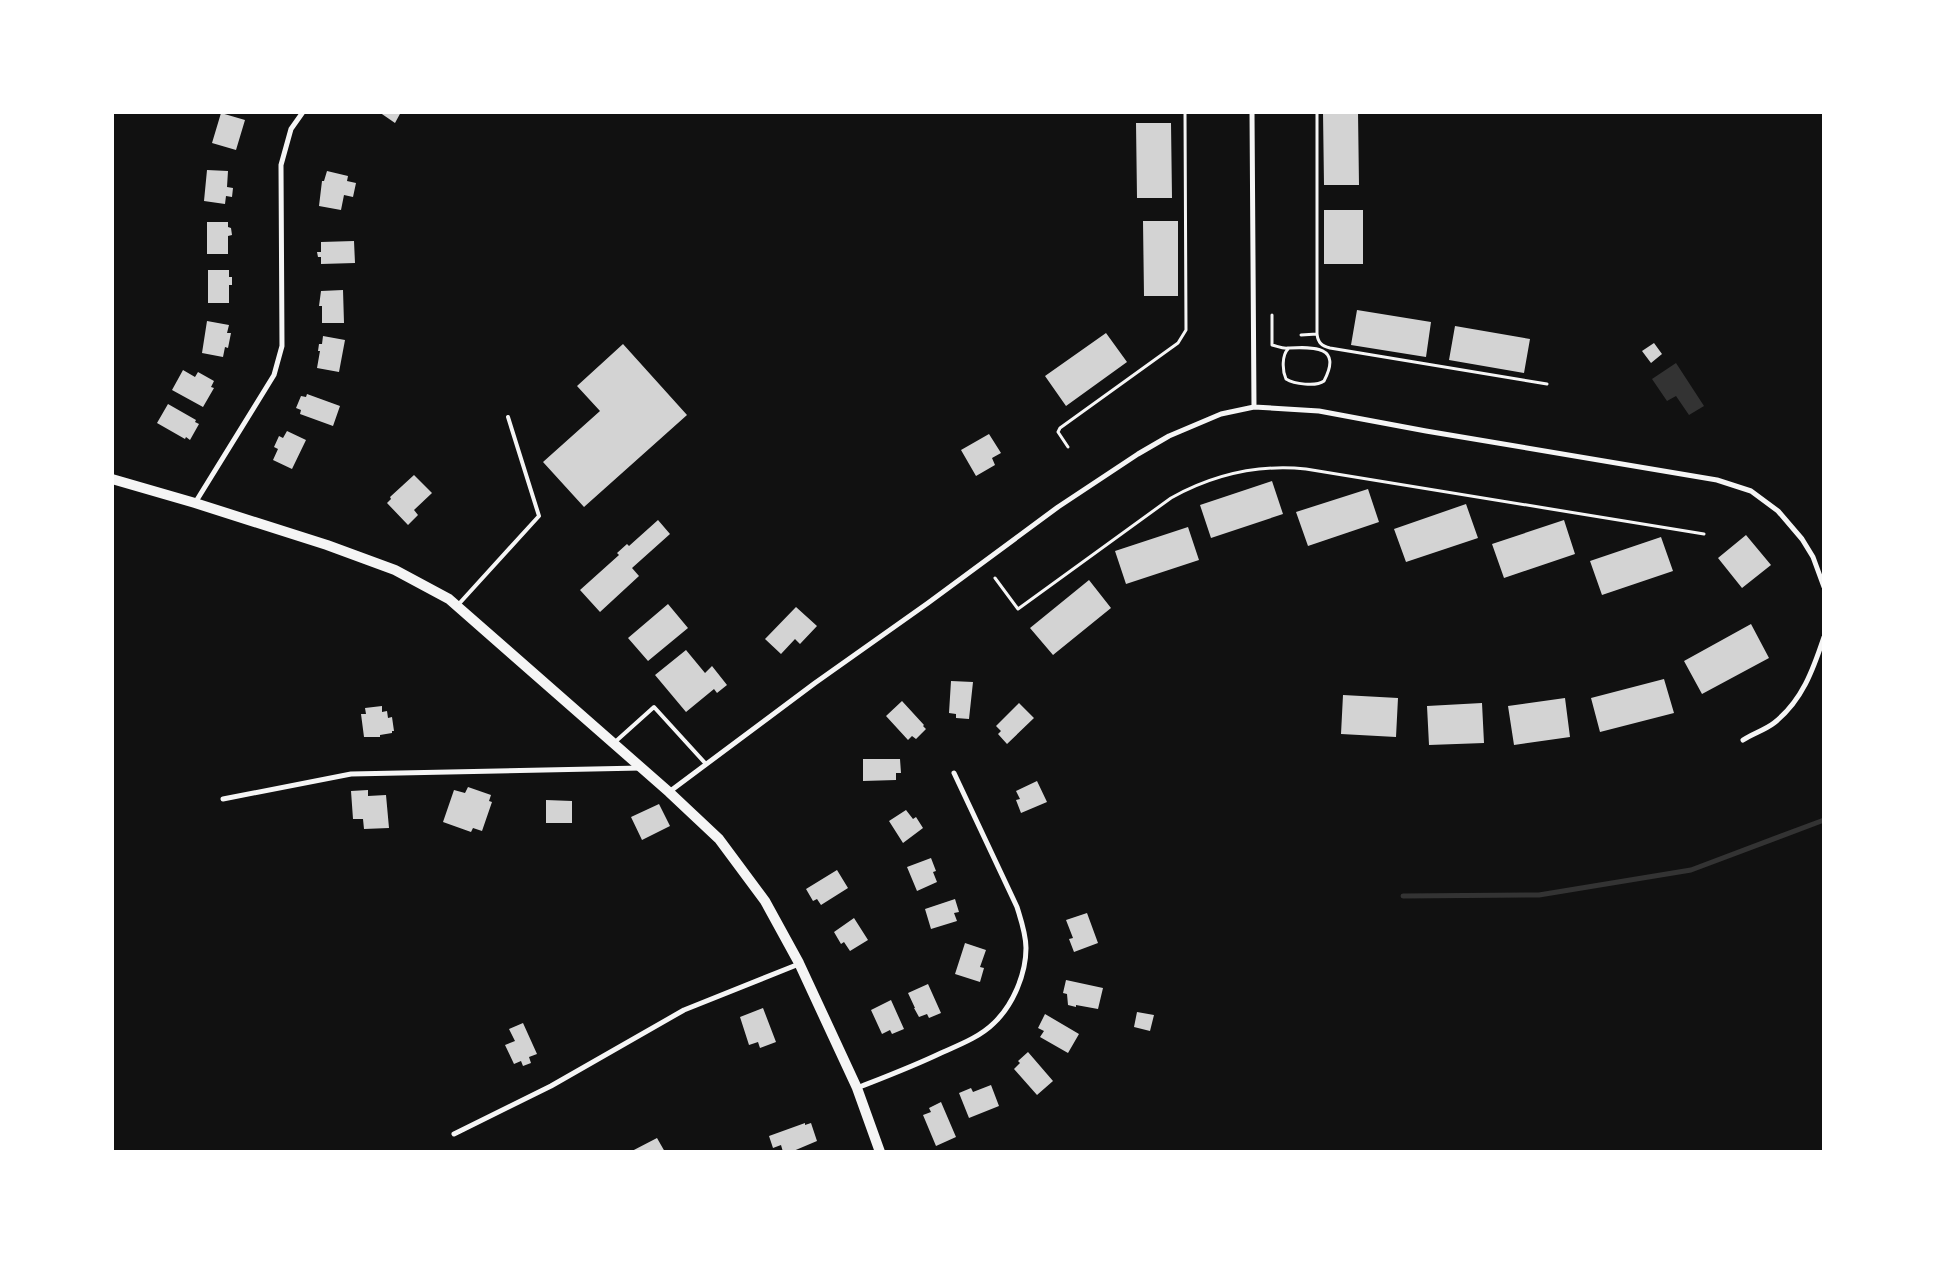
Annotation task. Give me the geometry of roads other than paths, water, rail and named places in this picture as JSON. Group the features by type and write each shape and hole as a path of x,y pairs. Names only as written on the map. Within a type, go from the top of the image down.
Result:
{"main road":[{"path":"112,479 195,502 327,545 395,570 449,599 642,768 718,839 764,901 799,963 857,1088 880,1152"}],"street":[{"path":"195,502 274,375 282,346 280,165 291,129 302,112"},
{"path":"1252,112 1254,407"},
{"path":"669,792 1058,507 1138,454 1169,436 1221,414 1254,407 1320,412 1716,480 1750,491 1778,511 1802,539 1813,557 1824,587"},
{"path":"1742,740 1773,723 1800,696 1824,637"},
{"path":"223,799 350,774 642,768"},
{"path":"857,1088 917,1064 978,1035 994,1024 1012,1000 1023,972 1026,947 1016,907 954,773"},
{"path":"454,1134 551,1086 684,1010 799,963"}],"lane":[{"path":"457,606 539,516 508,417"},
{"path":"613,743 654,707 706,764"}],"waterway":[{"path":"1403,896 1539,895 1691,870 1824,820"}]}
